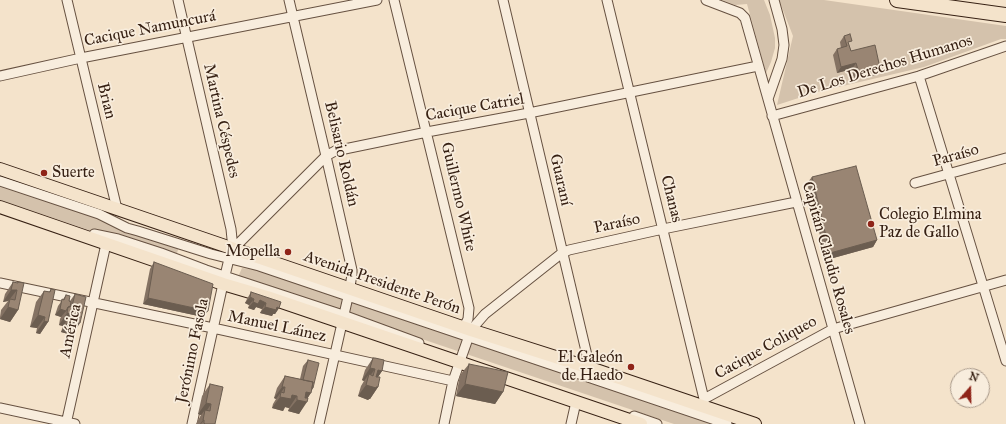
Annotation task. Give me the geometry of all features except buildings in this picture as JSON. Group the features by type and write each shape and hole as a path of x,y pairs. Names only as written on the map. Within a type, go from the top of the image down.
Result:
{"highway":[{"path":"897,0 1006,15"}],"main road":[{"name":"Avenida Presidente Perón","path":"0,169 117,209 231,254 467,331 703,402 755,424"},
{"path":"0,207 106,244 224,280 267,296 342,318 641,424"}],"street":[{"name":"Brian","path":"67,0 117,209"},
{"name":"Martina Céspedes","path":"178,0 230,229 231,254"},
{"name":"Belisario Roldán","path":"289,0 352,270 349,292 319,424"},
{"name":"Cacique Namuncurá","path":"0,76 81,58 377,0"},
{"name":"Guillermo White","path":"394,0 469,308"},
{"name":"Guaraní","path":"502,0 590,368"},
{"name":"Chanas","path":"607,0 663,229 703,402"},
{"name":"Capitán Claudio Rosales","path":"706,0 740,13 746,21 860,424"},
{"path":"768,99 782,59 783,49 782,33 774,0"},
{"name":"De Los Derechos Humanos","path":"772,116 919,76 1006,46"},
{"name":"Cacique Catriel","path":"231,254 326,156 335,151 630,93 758,66"},
{"path":"919,76 1006,361"},
{"name":"Paraíso","path":"915,183 1006,158"},
{"path":"0,181 99,214 138,232 231,254"},
{"path":"0,201 100,236 118,239 224,280"},
{"name":"Paraíso","path":"467,331 485,314 562,253 569,250 796,202"},
{"name":"América","path":"69,423 92,303 106,244"},
{"name":"Jerónimo Fasola","path":"192,424 231,254"},
{"name":"Cacique Coliqueo","path":"703,402 833,329 1006,280"},
{"name":"Manuel Láinez","path":"0,283 213,328 453,382"},
{"path":"469,308 472,312 477,314 485,314"},
{"path":"444,424 453,382 467,331 466,323 469,308"},
{"path":"467,331 727,424"},
{"path":"460,359 657,424"},
{"path":"571,424 576,402"},
{"path":"0,408 69,423"}],"shaded area":[{"path":"722,0 764,0 770,15 775,38 775,48 766,73 747,4 735,5"},
{"path":"779,0 824,0 1006,26 1006,39 1001,39 924,67 817,92 777,105 793,36"},
{"path":"0,183 179,246 176,257 103,235 0,200"},
{"path":"242,268 263,271 715,424 674,424 238,277"}],"place":[{"name":"Suerte","path":"44,173"},
{"name":"Colegio Elmina Paz de Gallo","path":"871,224"},
{"name":"Mopella","path":"288,252"},
{"name":"El Galeón de Haedo","path":"631,367"}]}
